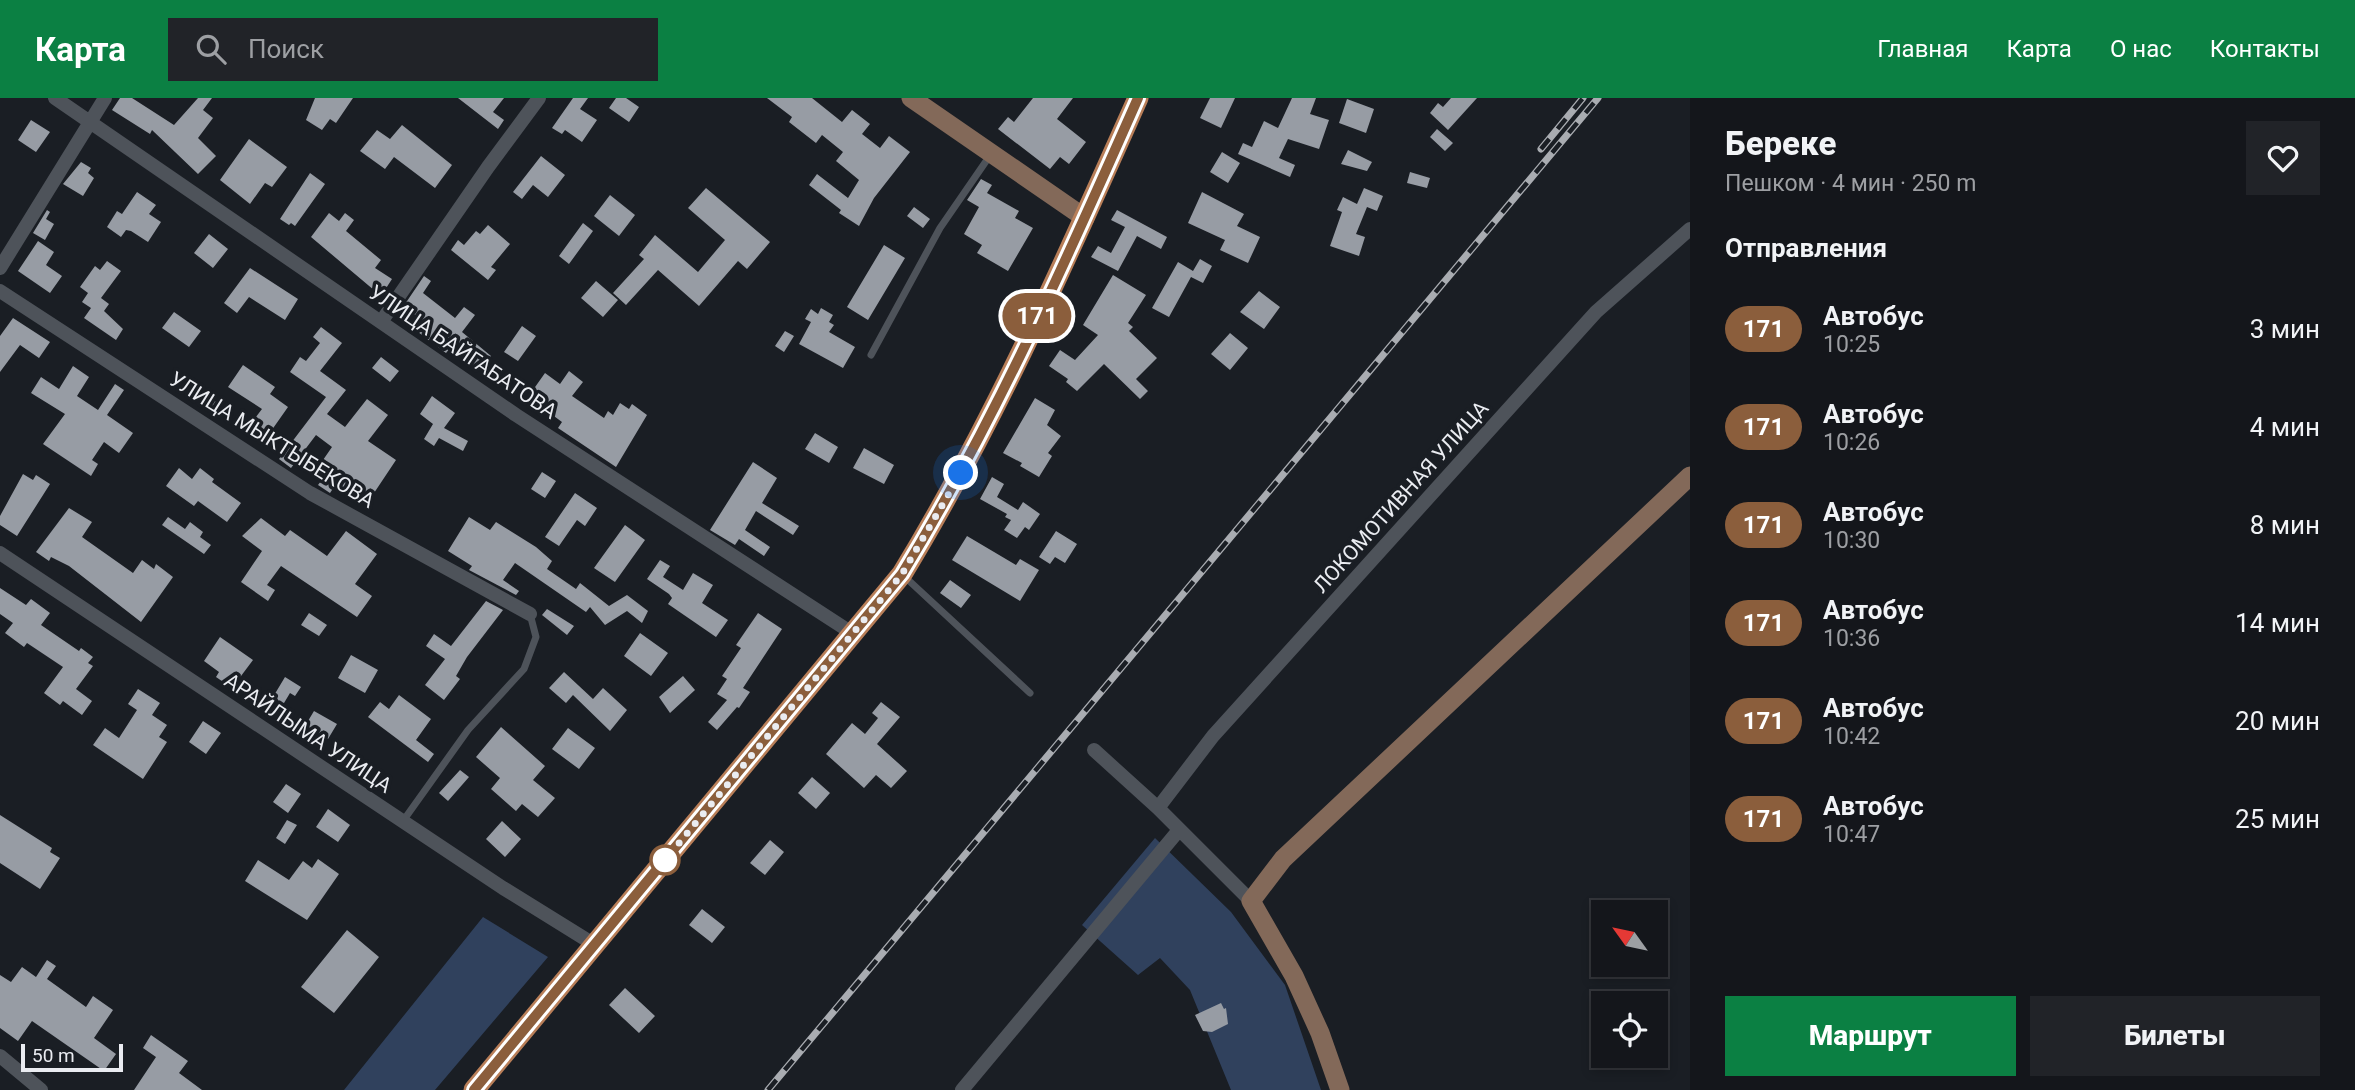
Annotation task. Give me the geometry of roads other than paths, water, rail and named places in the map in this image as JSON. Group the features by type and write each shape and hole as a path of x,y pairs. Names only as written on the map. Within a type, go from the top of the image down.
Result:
{"main road":[{"path":"911,98 1085,218"},
{"path":"474,1090 902,574 950,496 1085,218 1138,98"},
{"path":"1340,1090 1320,1033 1294,976 1251,901 1283,859 1690,477"}],"street":[{"name":"УЛИЦА БАЙГАБАТОВА","path":"55,98 516,415 852,633"},
{"path":"0,268 105,98"},
{"path":"381,322 539,98"},
{"name":"ЛОКОМОТИВНАЯ УЛИЦА","path":"1158,808 1213,736 1596,313 1690,229"},
{"name":"УЛИЦА МЫКТЫБЕКОВА","path":"0,291 310,493 530,614"},
{"name":"АРАЙЛЫМА УЛИЦА","path":"0,553 595,945"},
{"path":"1094,750 1158,808 1251,901"},
{"path":"962,1090 1179,830"},
{"path":"0,1056 41,1090"}],"lane":[{"path":"871,355 940,228 992,154"},
{"path":"902,574 1030,693"},
{"path":"403,821 468,730 524,668 536,637 530,614"}],"railway":[{"path":"1541,149 1583,98"},
{"path":"768,1090 1598,98"}]}
